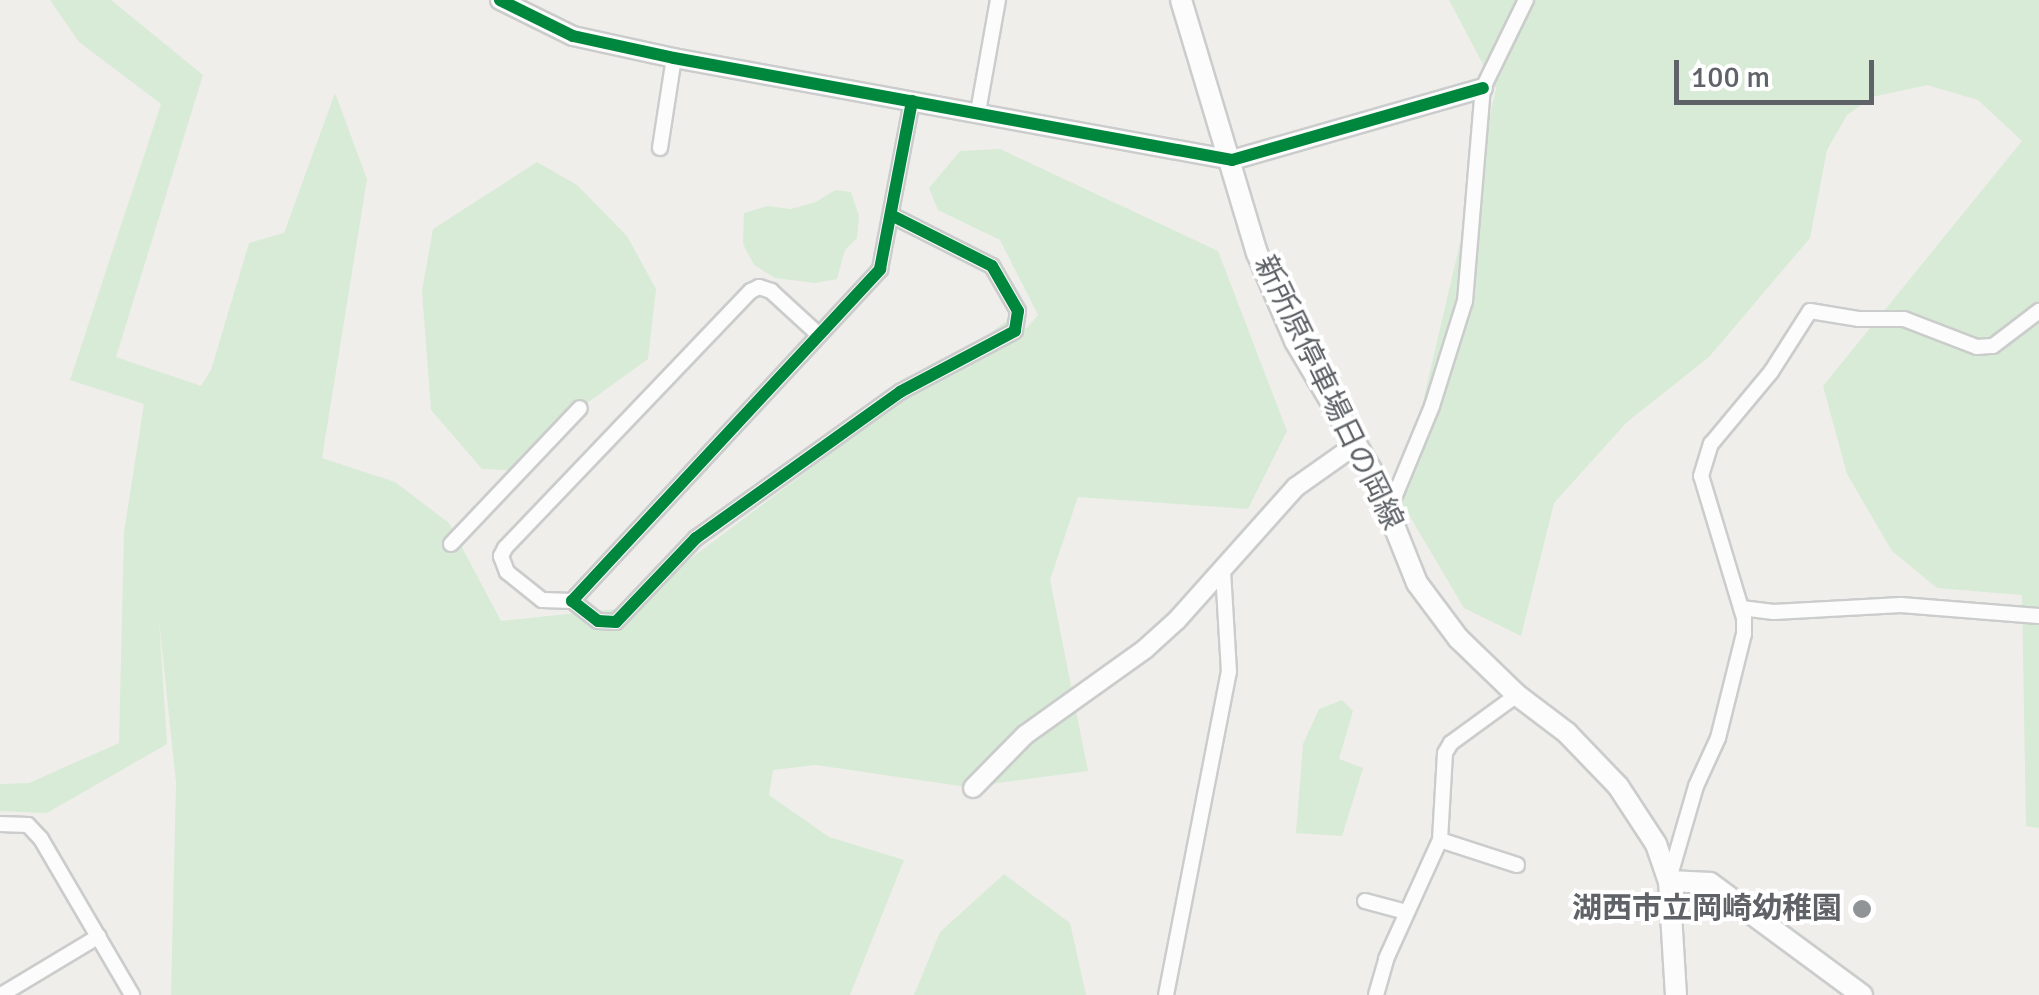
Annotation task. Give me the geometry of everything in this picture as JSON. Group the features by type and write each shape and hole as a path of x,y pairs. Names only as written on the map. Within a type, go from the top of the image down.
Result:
{"main road":[{"name":"新所原停車場日の岡線","path":"1181,0 1270,288 1389,510 1417,584 1458,638 1517,695 1567,733 1618,786 1656,844 1669,881 1676,995"},
{"path":"1669,881 1710,883 1792,948 1862,995"}],"street":[{"path":"500,0 573,36 1232,160 1483,88"},
{"path":"978,112 998,0"},
{"path":"1389,510 1432,406 1465,301 1483,88 1526,0"},
{"path":"660,148 674,58"},
{"path":"572,600 880,269 912,101"},
{"path":"818,334 771,291 758,287 752,291 505,548 502,556 507,572 542,600 572,600 598,621 616,622 659,574 721,518 900,392 1015,331 1018,311 992,266 891,215"},
{"path":"1669,881 1696,786 1718,738 1732,692 1744,634 1741,608 1701,476 1712,444 1772,372 1810,311 1859,319 1904,319 1976,347 1993,346 2039,311"},
{"path":"451,544 580,408"},
{"path":"973,788 1025,736 1146,649 1296,488 1354,446"},
{"path":"1166,995 1229,672 1223,570"},
{"path":"1741,608 1774,612 1901,605 2039,616"},
{"path":"1376,995 1406,912 1440,840 1445,753 1451,743 1517,695"},
{"path":"0,824 28,825 42,839 132,995"},
{"path":"1440,840 1517,865"},
{"path":"1365,901 1406,912"},
{"path":"1,995 100,936"}],"green space":[{"path":"50,0 111,0 203,75 116,357 201,386 211,370 249,243 284,233 335,93 367,179 322,458 395,482 449,523 501,621 625,608 1017,313 1025,330 1038,315 1000,240 938,210 929,188 960,151 1000,149 1218,251 1287,431 1248,509 1078,497 1050,580 1088,771 967,787 816,765 773,770 769,795 829,837 904,860 850,995 171,995 176,783 159,620 167,744 47,813 0,811 0,784 29,783 119,743 124,532 144,404 70,380 161,104 79,42"},
{"path":"1449,0 2039,0 2039,828 2026,826 2022,595 1937,588 1892,551 1847,474 1823,386 2022,141 1978,100 1927,85 1872,97 1847,115 1827,150 1810,238 1709,357 1627,422 1554,503 1521,636 1464,608 1400,500 1496,89"},
{"path":"537,162 577,185 627,236 656,289 648,359 580,408 525,471 482,469 431,410 422,291 433,229"},
{"path":"835,190 851,192 859,216 857,238 845,250 837,279 815,283 775,278 754,265 743,244 744,213 768,206 791,209 816,202"},
{"path":"1342,700 1353,711 1339,759 1363,768 1342,836 1296,833 1303,744 1319,709"},
{"path":"1004,874 1070,923 1086,995 914,995 940,932"}],"cycle path":[{"path":"500,0 573,36 1232,160 1483,88"},
{"path":"891,215 992,266 1018,311 1015,331 900,392 696,538 616,622 598,621 572,601 880,269 912,101"}],"place":[{"name":"湖西市立岡崎幼稚園","path":"1862,909"}]}
